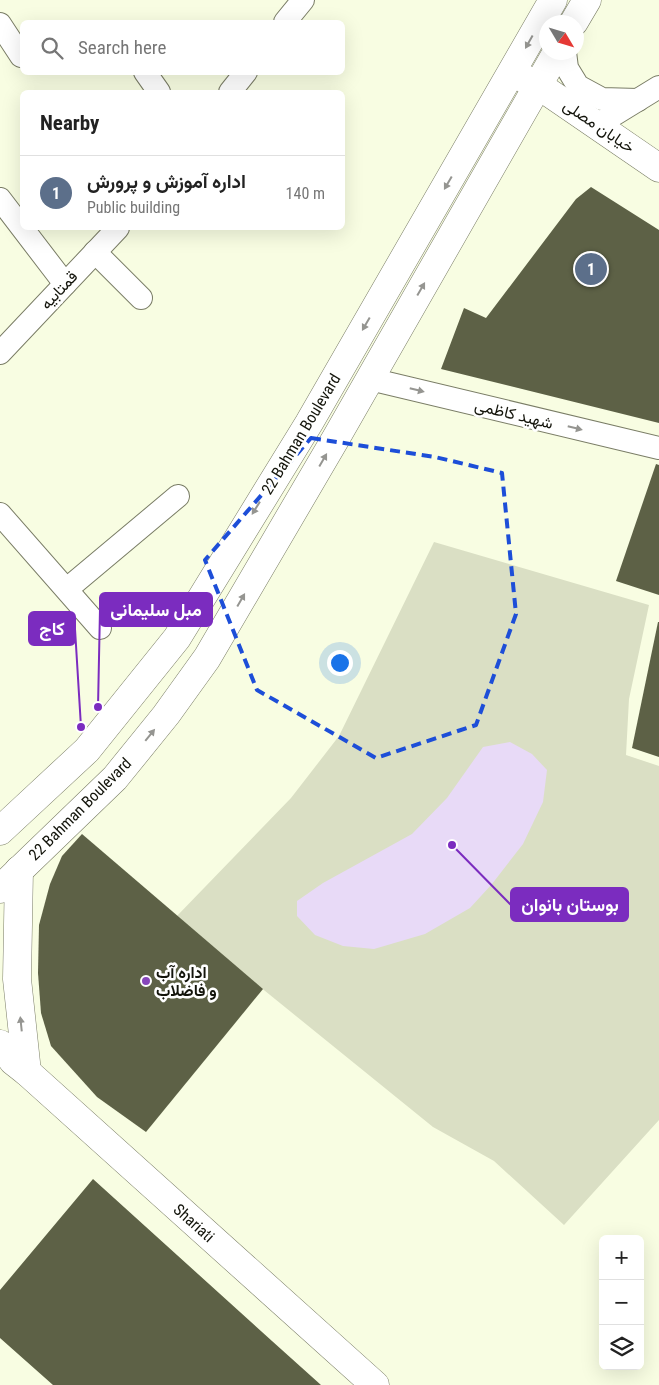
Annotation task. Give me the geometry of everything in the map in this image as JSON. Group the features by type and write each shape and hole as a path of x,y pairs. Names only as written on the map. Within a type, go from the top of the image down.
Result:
{"main road":[{"name":"22 Bahman Boulevard","path":"0,831 87,750 176,638 309,422 553,0"},
{"path":"578,15 587,0"},
{"name":"22 Bahman Boulevard","path":"0,889 115,778 166,715 207,658 370,379 552,60"},
{"name":"خیابان مصلی","path":"512,72 538,85 659,168"},
{"path":"10,1058 17,979 18,870"},
{"name":"Shariati","path":"10,1058 375,1385"}],"street":[{"path":"288,20 303,0"},
{"path":"0,24 20,56"},
{"path":"566,60 567,68 578,86 602,99 638,100"},
{"path":"146,75 158,90"},
{"path":"597,126 659,87"},
{"path":"0,199 20,225"},
{"path":"24,230 65,284"},
{"name":"قمتابیه","path":"0,353 116,230"},
{"path":"95,252 141,298"},
{"name":"شهید کاظمی","path":"370,379 659,448"},
{"path":"66,589 178,496"},
{"path":"0,514 100,628"}],"highlighted area":[{"path":"311,438 435,457 502,473 516,614 476,725 376,758 257,690 205,560"}],"green space":[{"path":"434,542 649,605 629,699 626,755 659,766 659,1120 564,1225 494,1161 433,1127 175,918 291,798 339,736"}],"shaded area":[{"path":"510,742 532,754 547,770 543,802 523,844 492,884 470,908 425,934 374,949 343,946 315,935 297,916 297,901 323,883 412,834 447,798 483,747"}],"building":[{"path":"591,187 659,230 659,423 441,369 464,308 486,318 576,199"},
{"path":"656,464 659,465 659,595 616,581"},
{"path":"659,622 659,757 632,748"},
{"name":"اداره آب و فاضلاب","path":"82,834 263,989 146,1132 97,1097 51,1046 41,1013 38,973 39,925 50,884 62,856"},
{"path":"93,1179 321,1385 53,1385 0,1338 0,1290"}],"place":[{"name":"اداره آموزش و پرورش","path":"591,269"},
{"name":"مبل سلیمانی","path":"98,707"},
{"name":"کاج","path":"81,727"},
{"name":"بوستان بانوان","path":"452,845"},
{"name":"اداره آب و فاضلاب","path":"146,981"}]}
